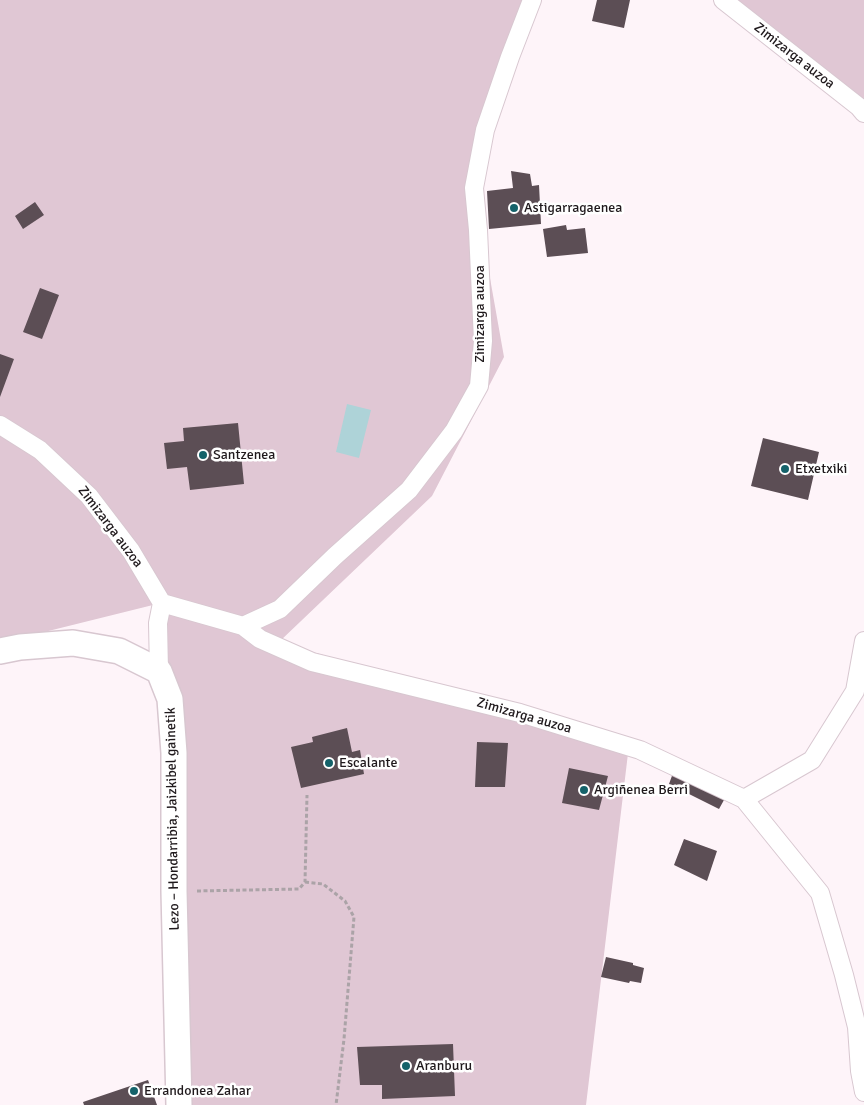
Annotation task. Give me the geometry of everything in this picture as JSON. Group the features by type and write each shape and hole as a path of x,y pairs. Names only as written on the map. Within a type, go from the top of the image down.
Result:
{"street":[{"name":"Zimizarga auzoa","path":"243,626 280,609 335,556 409,490 454,431 479,386 483,341 478,230 474,188 485,130 532,0"},
{"name":"Zimizarga auzoa","path":"723,0 859,107 864,113"},
{"name":"Zimizarga auzoa","path":"0,425 40,450 89,496 132,551 162,603 243,626 260,639 312,662 520,713 640,750 744,799 820,893 858,1027 860,1071 864,1092"},
{"path":"0,650 73,643 119,651 159,670 158,623 162,603"},
{"path":"744,799 812,760 855,691 864,641"},
{"name":"Lezo – Hondarribia, Jaizkibel gainetik","path":"159,670 170,699 174,753 174,891 179,1105"}],"path":[{"path":"174,891 299,889 305,882 308,795"},
{"path":"305,882 323,884 345,901 354,917 344,1039 336,1105"}],"shaded area":[{"path":"0,0 539,0 474,188 504,357 432,496 279,642 629,745 586,1105 170,1105 161,603 0,643"},
{"path":"724,0 864,0 864,117"}],"water":[{"path":"347,404 371,410 359,458 336,452"}],"building":[{"path":"597,0 630,0 624,28 592,21"},
{"name":"Astigarragaenea","path":"511,171 530,174 532,186 539,185 541,224 489,229 487,191 513,188"},
{"path":"35,202 44,215 23,229 15,216"},
{"path":"566,225 567,230 585,228 588,253 547,257 543,229"},
{"path":"40,288 59,295 42,339 23,332"},
{"path":"0,354 14,359 0,397"},
{"name":"Santzenea","path":"238,423 244,484 190,490 187,467 167,469 164,443 184,441 183,428"},
{"name":"Etxetxiki","path":"763,438 819,452 808,500 751,486"},
{"name":"Escalante","path":"347,728 352,752 360,750 364,774 301,788 291,747 313,742 312,737"},
{"path":"477,742 508,743 505,787 475,787"},
{"name":"Argiñenea Berri","path":"569,768 608,776 599,810 562,803"},
{"path":"673,773 711,790 724,800 719,809 669,784"},
{"path":"684,839 717,851 707,881 674,865"},
{"path":"606,957 633,963 633,965 644,968 641,983 630,981 629,983 601,977"},
{"name":"Aranburu","path":"453,1044 455,1096 382,1099 382,1085 360,1085 357,1047"},
{"name":"Errandonea Zahar","path":"148,1080 157,1105 84,1105 83,1102"}],"place":[{"name":"Astigarragaenea","path":"514,208"},
{"name":"Santzenea","path":"203,455"},
{"name":"Etxetxiki","path":"785,469"},
{"name":"Escalante","path":"329,763"},
{"name":"Argiñenea Berri","path":"584,790"},
{"name":"Aranburu","path":"406,1066"},
{"name":"Errandonea Zahar","path":"134,1091"}]}
